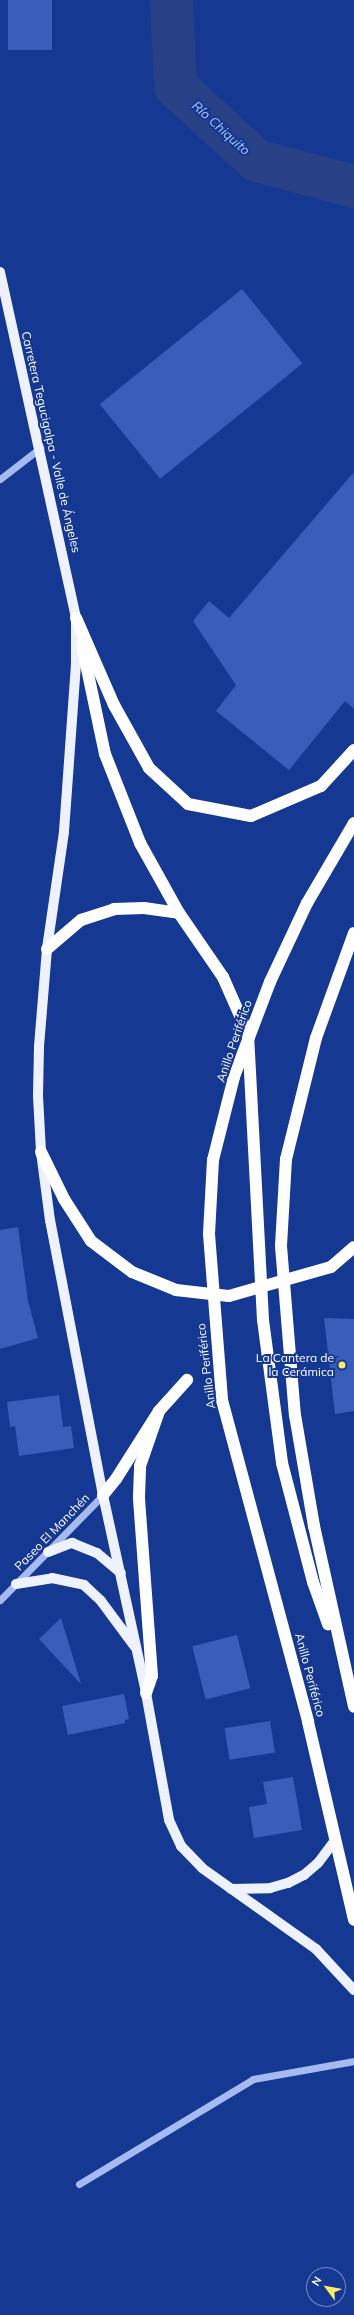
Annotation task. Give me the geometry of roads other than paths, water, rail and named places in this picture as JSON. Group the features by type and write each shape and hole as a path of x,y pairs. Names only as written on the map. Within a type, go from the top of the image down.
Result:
{"highway":[{"path":"76,618 114,706 149,768 188,804 250,816 320,786 354,750"},
{"path":"76,618 105,754 140,843 179,913 223,977 248,1034 263,1320 282,1463 312,1582 343,1664"},
{"name":"Anillo Periférico","path":"354,823 307,903 270,982 234,1077 213,1160 209,1234 222,1400 308,1722 354,1920"},
{"path":"47,949 81,920 114,909 144,908 179,913"},
{"path":"354,933 316,1038 286,1159 281,1246 295,1415 314,1526 343,1664 354,1707"},
{"path":"41,1152 64,1199 91,1241 132,1272 176,1290 229,1296 331,1267 354,1247"},
{"path":"103,1495 116,1479 159,1410 187,1380"},
{"path":"146,1692 152,1676 139,1497 140,1466 159,1410"}],"main road":[{"name":"Carretera Tegucigalpa - Valle de Ángeles","path":"0,272 40,448 76,618 76,664 64,832 47,949 39,1068 41,1152 50,1220 103,1495 146,1692 169,1820 181,1846 202,1868 316,1948 354,1990"},
{"path":"48,1552 72,1544 97,1553 121,1573"},
{"path":"16,1584 52,1578 84,1585 101,1601 137,1649"},
{"path":"230,1889 270,1888 288,1883 304,1875 318,1863 336,1839"}],"street":[{"path":"0,479 40,448"},
{"name":"Paseo El Manchén","path":"0,1600 103,1495"},
{"path":"79,2184 253,2079 354,2061"}],"waterway":[{"name":"Río Chiquito","path":"171,0 175,86 256,160 354,186"}],"place":[{"name":"La Cantera de la Cerámica","path":"342,1365"}]}
